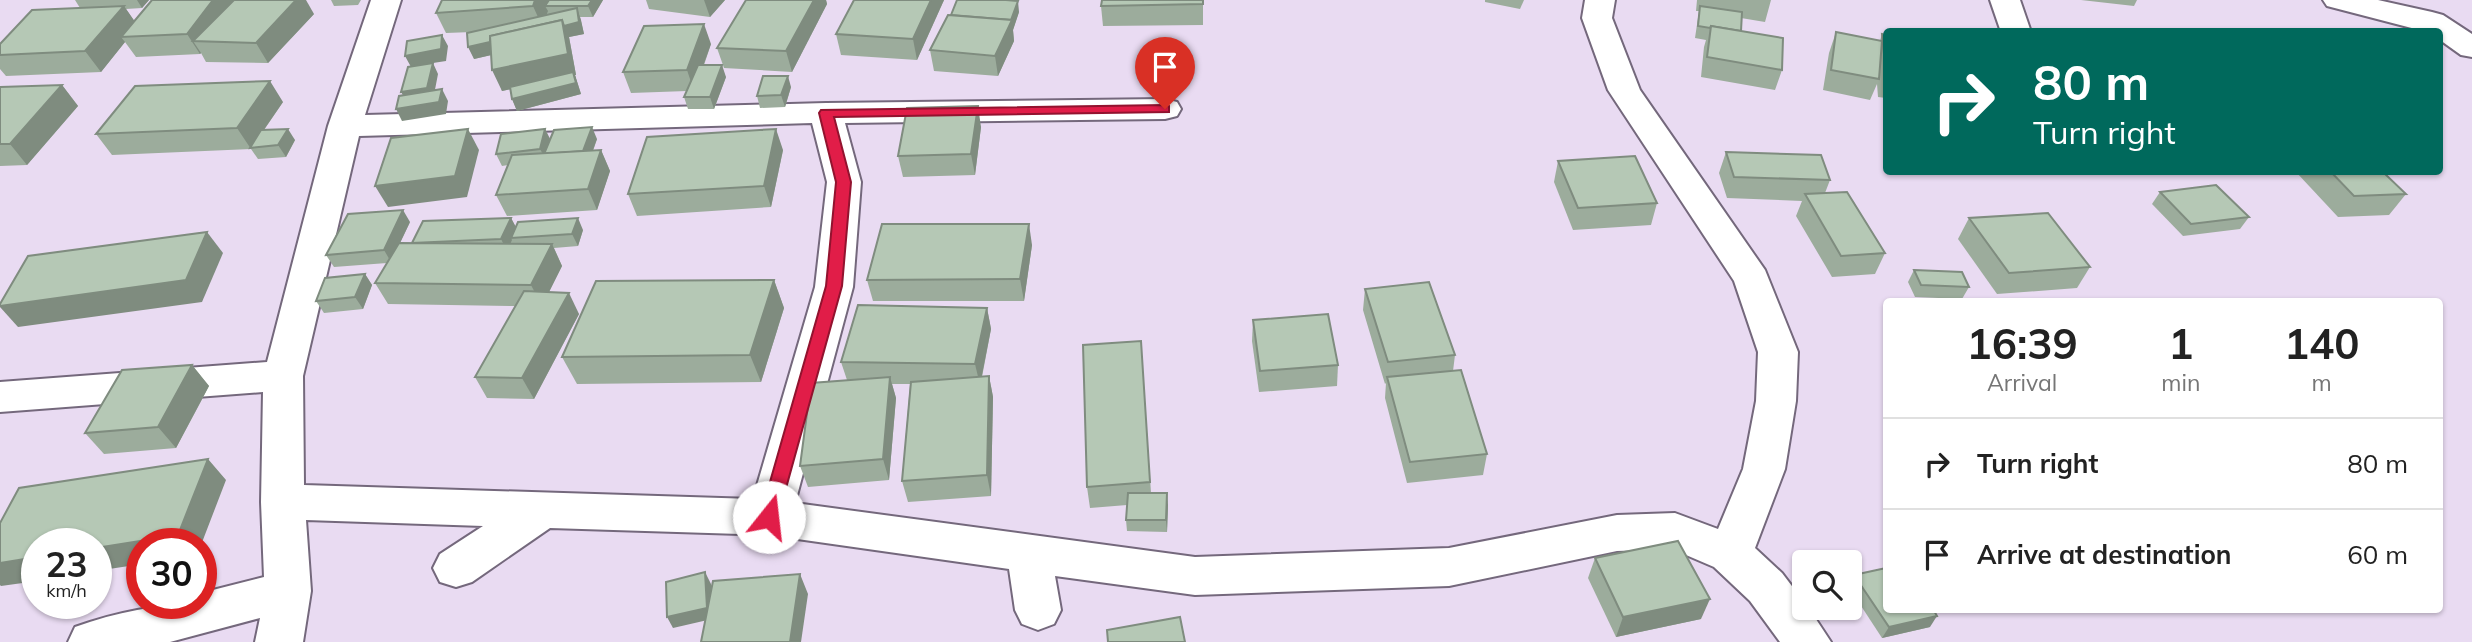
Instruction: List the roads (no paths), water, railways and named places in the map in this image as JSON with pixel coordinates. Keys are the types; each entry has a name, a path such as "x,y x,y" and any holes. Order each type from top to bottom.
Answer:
{"street":[{"path":"279,642 288,591 283,502 283,376 345,126 386,0"},
{"path":"1600,0 1597,18 1624,90 1752,279 1778,352 1776,401 1764,469 1730,554"},
{"path":"2005,0 2015,28"},
{"path":"2338,0 2428,11 2472,48"},
{"path":"345,126 826,113 1165,109"},
{"path":"769,517 834,286 844,182 826,113"},
{"path":"0,397 283,376"},
{"path":"283,502 769,517 1208,576 1448,567 1617,533 1675,531 1730,554 1766,587 1807,642"},
{"path":"456,568 542,510"},
{"path":"1029,553 1038,610"},
{"path":"92,642 288,591"}]}
